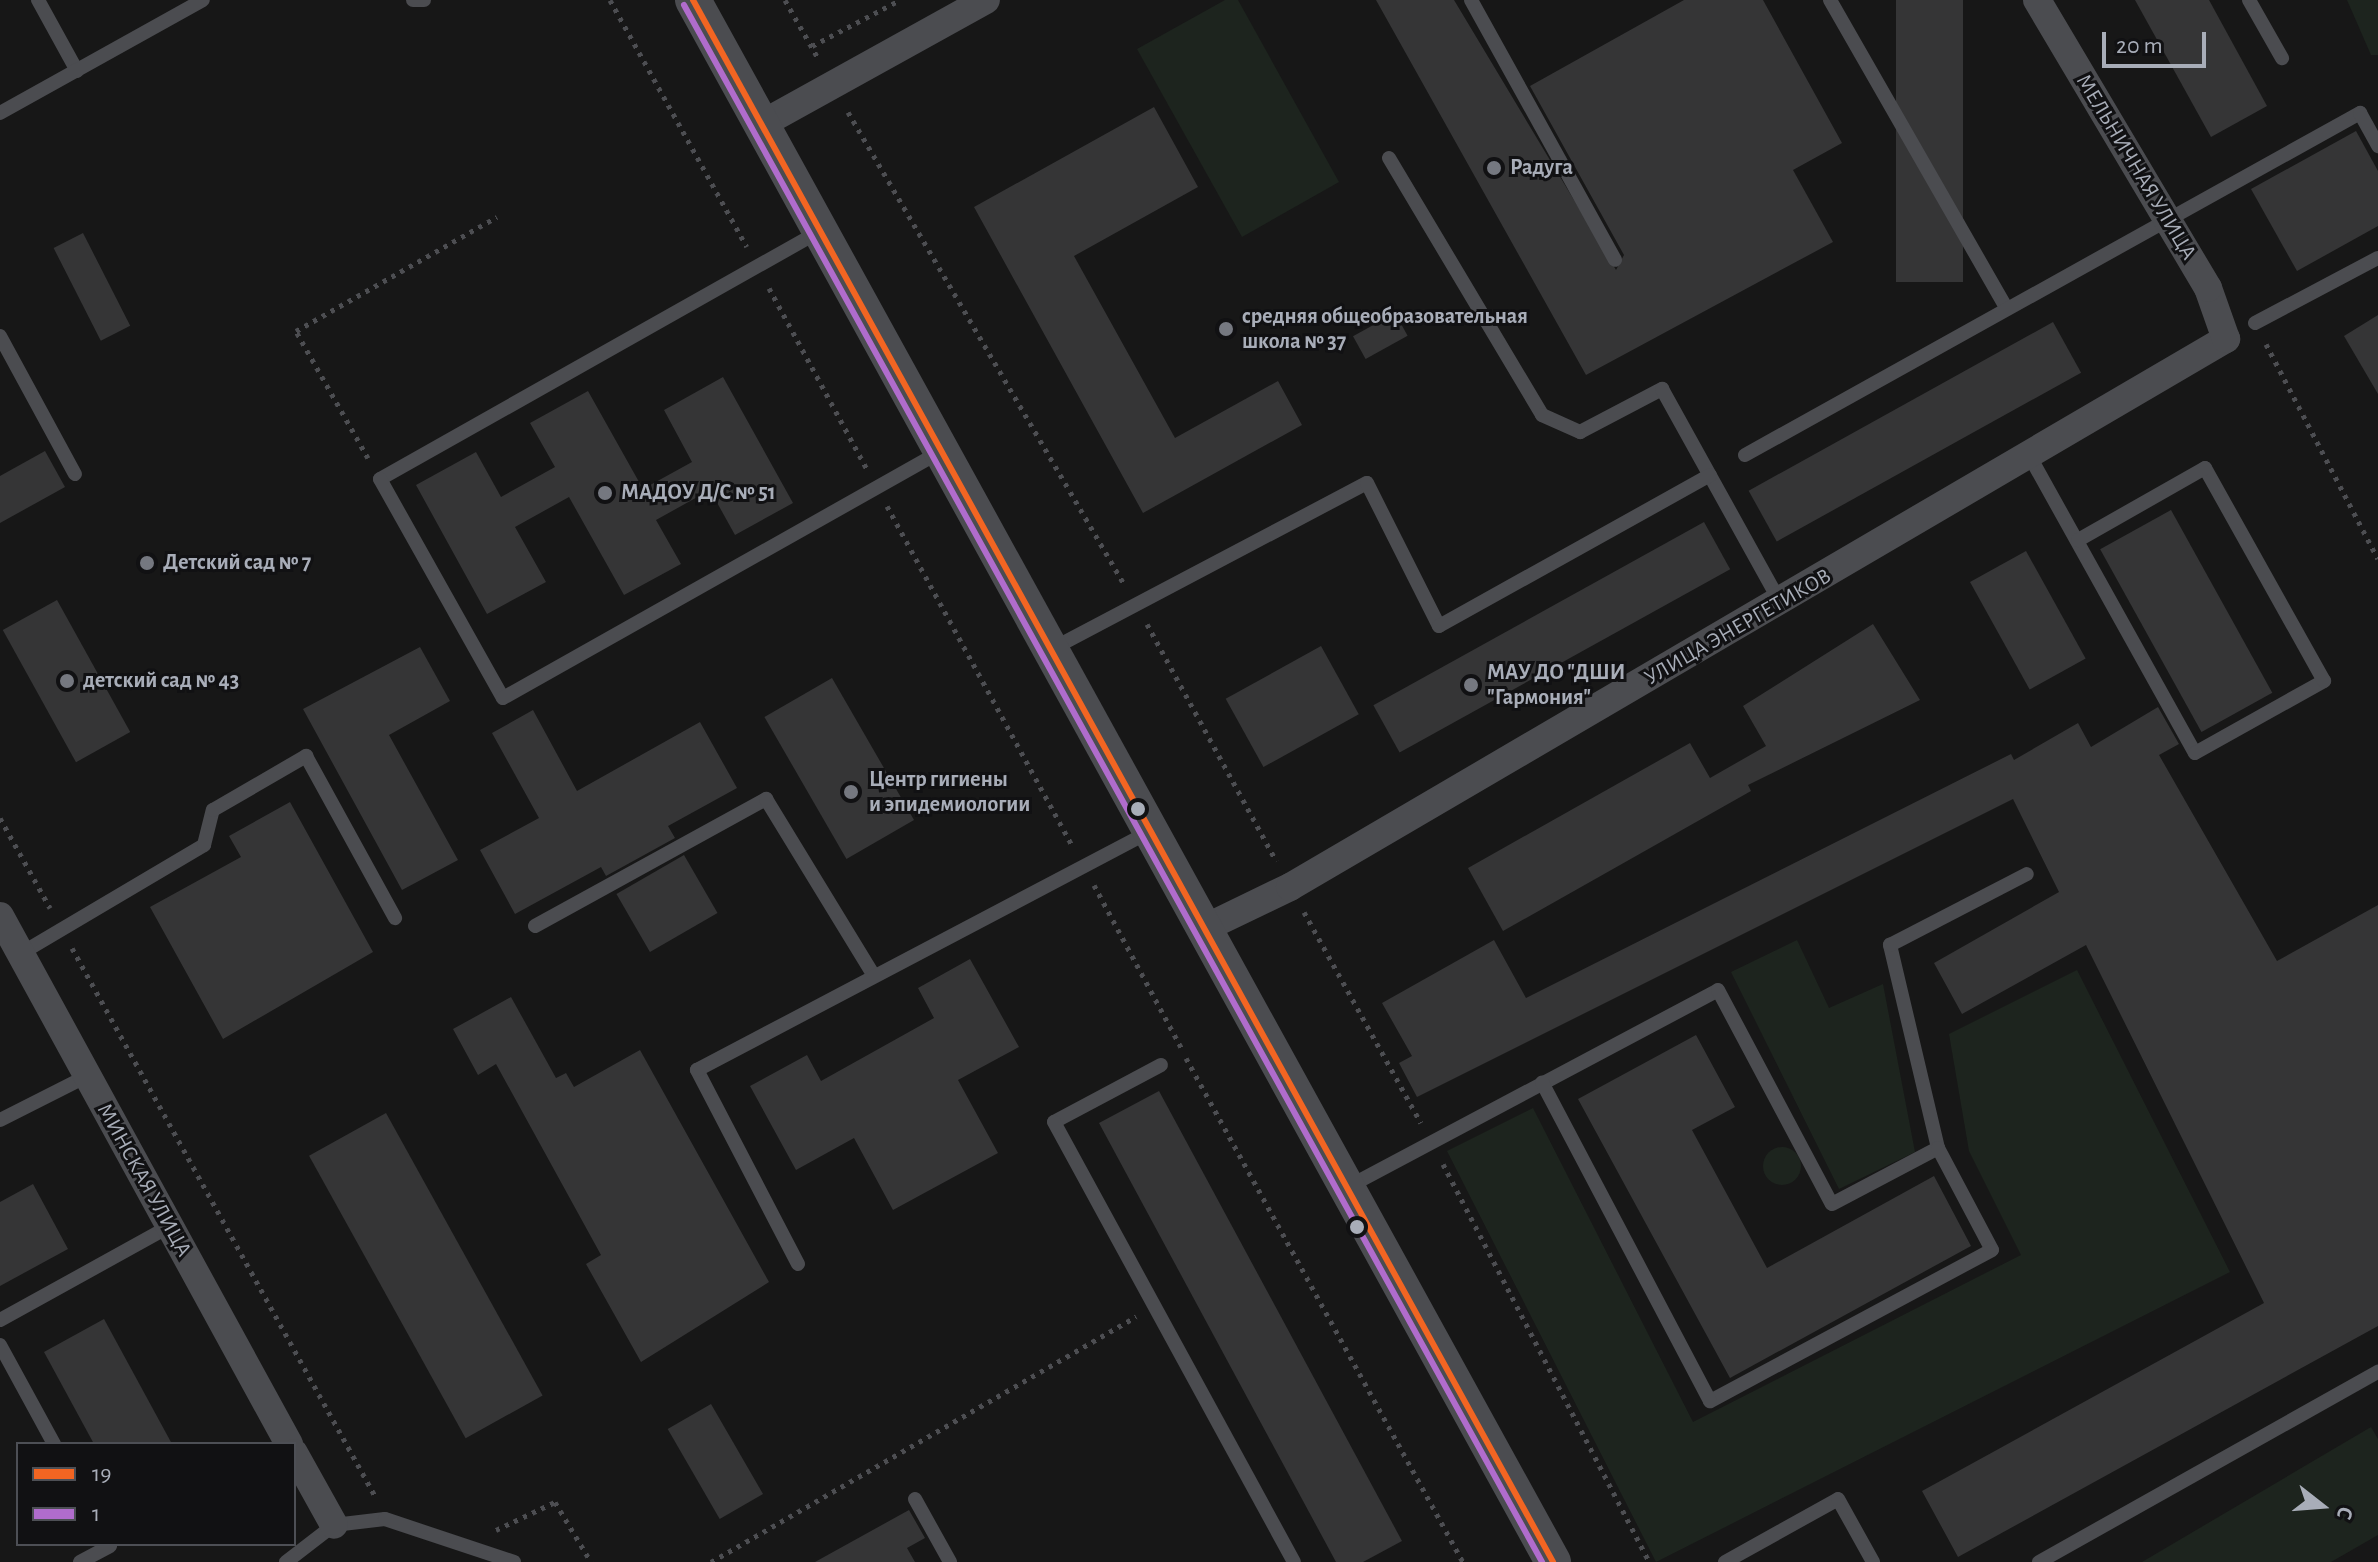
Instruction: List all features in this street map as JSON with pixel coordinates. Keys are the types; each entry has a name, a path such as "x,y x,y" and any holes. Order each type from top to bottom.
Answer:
{"street":[{"path":"693,0 1553,1562"},
{"name":"МЕЛЬНИЧНАЯ УЛИЦА","path":"2037,0 2208,288 2226,339"},
{"path":"762,124 834,87 977,2"},
{"name":"УЛИЦА ЭНЕРГЕТИКОВ","path":"1203,929 1290,887 1780,603 2226,339"},
{"name":"МИНСКАЯ УЛИЦА","path":"0,916 288,1442"},
{"path":"296,1457 334,1525"}],"lane":[{"path":"38,0 77,71"},
{"path":"0,113 203,0"},
{"path":"413,0 424,0"},
{"path":"1471,0 1615,260"},
{"path":"1830,0 2005,305"},
{"path":"2249,0 2282,58"},
{"path":"1745,455 2005,305 2360,113 2378,146"},
{"path":"1389,158 1542,415 1580,432 1662,389 1780,603"},
{"path":"820,231 380,479 503,698 941,452"},
{"path":"2255,323 2378,258"},
{"path":"0,336 75,474"},
{"path":"2029,455 2195,753 2324,681 2205,468 2078,540"},
{"path":"1050,651 1367,483 1439,626 1710,475"},
{"path":"20,954 204,845 213,810 306,756 395,918"},
{"path":"535,926 766,799 874,976"},
{"path":"798,1264 697,1070 1150,832"},
{"path":"1542,1083 1710,1401 1992,1250 1938,1148 1890,945 2027,874"},
{"path":"1345,1188 1718,990 1832,1204 1938,1148"},
{"path":"1161,1065 1054,1122 1152,1307 1294,1562"},
{"path":"0,1120 87,1076"},
{"path":"0,1320 170,1226"},
{"path":"0,1345 53,1442"},
{"path":"2039,1562 2378,1372"},
{"path":"915,1499 950,1562"},
{"path":"1725,1562 1838,1499 1873,1562"},
{"path":"286,1562 334,1525 385,1519 514,1562"},
{"path":"80,1562 109,1546"}],"path":[{"path":"610,0 1463,1562"},
{"path":"785,0 1137,606 1432,1144 1649,1562"},
{"path":"812,46 900,0"},
{"path":"380,479 296,331 497,217"},
{"path":"2255,323 2378,559"},
{"path":"0,818 382,1508"},
{"path":"711,1562 1152,1307"},
{"path":"483,1526 498,1530 555,1502 591,1562"}],"shaded area":[{"path":"1225,0 1238,0 1339,182 1242,237 1137,49"},
{"path":"2347,0 2378,0 2378,55 2371,55"},
{"path":"1797,940 1829,1008 1883,984 1915,1152 1839,1189 1731,972"},
{"path":"2077,970 2230,1272 1656,1562 1447,1151 1533,1108 1693,1422 2021,1255 1969,1151 1949,1034"},
{"path":"1782,1147 1796,1152 1801,1166 1796,1180 1782,1185 1768,1180 1763,1166 1768,1152"},
{"path":"2371,1427 2378,1439 2378,1535 2331,1562 2142,1562"}],"building":[{"path":"1376,0 1454,0 1616,270 1624,255 1530,86 1684,0 1763,0 1842,143 1793,170 1833,242 1586,375"},
{"path":"1896,0 1963,0 1963,282 1896,282"},
{"path":"2135,0 2209,0 2267,106 2211,137"},
{"path":"1154,107 1198,187 1074,256 1175,438 1278,381 1302,425 1143,513 974,207"},
{"path":"2356,131 2378,171 2378,226 2297,271 2251,189"},
{"path":"83,233 130,326 101,341 54,248"},
{"path":"1395,313 1408,336 1366,359 1353,336"},
{"path":"2378,315 2378,394 2344,336"},
{"path":"2053,322 2081,373 1777,541 1749,491"},
{"name":"МАДОУ Д/С № 51","path":"723,377 793,503 735,535 710,490 656,520 681,564 624,595 569,497 515,527 546,582 487,614 416,485 476,452 501,497 555,467 530,423 588,391 643,489 692,462 664,410"},
{"path":"45,451 65,487 0,523 0,476"},
{"path":"2171,510 2272,693 2201,732 2100,549"},
{"path":"1704,522 1730,569 1400,752 1373,705"},
{"path":"2026,551 2086,659 2030,690 1970,582"},
{"name":"детский сад № 43","path":"57,600 130,732 76,762 3,630"},
{"path":"1873,624 1920,700 1748,785 1751,791 1503,931 1468,868 1690,743 1710,778 1766,746 1743,706"},
{"path":"1321,646 1359,714 1263,767 1226,699"},
{"path":"420,647 450,701 389,735 458,860 402,890 303,709"},
{"path":"832,678 914,820 846,859 764,717"},
{"path":"2158,707 2179,744 2159,755 2277,961 2378,905 2378,1326 1958,1557 1922,1491 2264,1303 2086,945 1962,1014 1934,963 2059,892 2013,799 1417,1097 1399,1063 1412,1056 1382,1003 1494,940 1526,998 2011,754 2014,760 2078,723 2091,747"},
{"path":"533,710 577,791 700,722 737,788 668,826 675,838 606,876 601,867 515,914 480,850 539,818 492,733"},
{"path":"290,802 373,952 223,1039 150,907 241,857 229,836"},
{"path":"684,855 718,913 650,952 616,894"},
{"path":"970,959 1019,1047 958,1080 998,1153 893,1210 854,1138 796,1170 750,1086 807,1055 821,1081 934,1018 918,988"},
{"path":"511,997 556,1078 566,1073 574,1087 640,1050 769,1282 641,1362 586,1264 601,1255 496,1064 478,1075 453,1029"},
{"path":"1696,1035 1735,1107 1692,1130 1767,1268 1934,1176 1971,1246 1730,1378 1578,1099"},
{"path":"1159,1091 1402,1541 1363,1562 1336,1562 1099,1123"},
{"path":"386,1113 543,1396 466,1438 309,1156"},
{"path":"33,1184 68,1249 0,1286 0,1202"},
{"path":"104,1319 171,1442 93,1442 44,1352"},
{"path":"711,1404 763,1494 720,1519 668,1429"},
{"path":"909,1510 925,1538 907,1548 915,1562 815,1562"}],"transit line":[{"name":"19","path":"693,0 1553,1562"},
{"name":"1","path":"684,5 1542,1562"}],"place":[{"name":"Радуга","path":"1494,168"},
{"name":"средняя общеобразовательная школа № 37","path":"1226,329"},
{"name":"МАДОУ Д/С № 51","path":"605,493"},
{"name":"Детский сад № 7","path":"147,563"},
{"name":"детский сад № 43","path":"67,681"},
{"name":"МАУ ДО \"ДШИ \"Гармония\"","path":"1471,685"},
{"name":"Центр гигиены и эпидемиологии","path":"851,792"}]}
